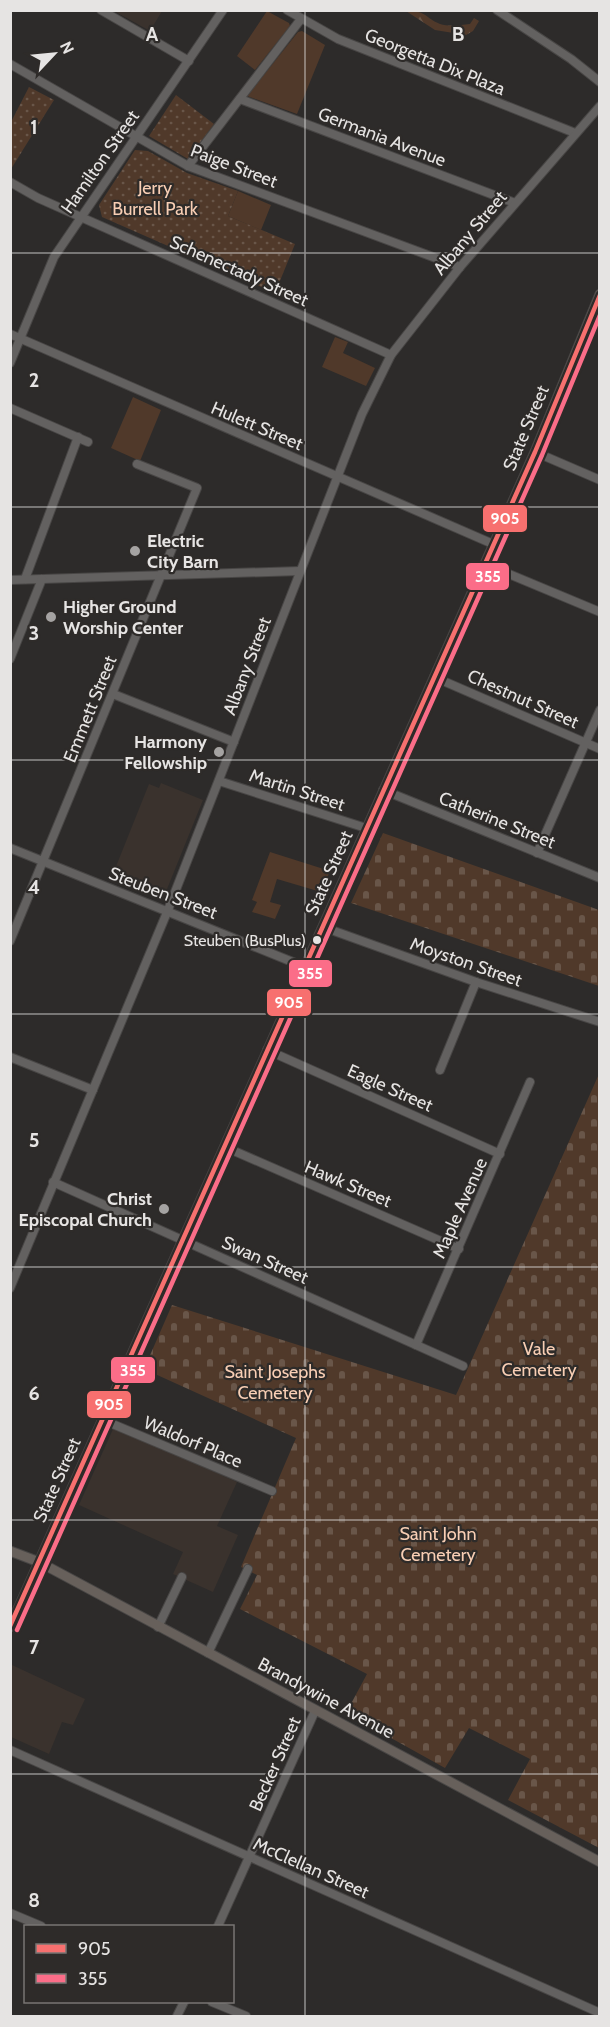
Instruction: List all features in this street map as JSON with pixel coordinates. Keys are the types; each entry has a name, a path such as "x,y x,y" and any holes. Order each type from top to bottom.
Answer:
{"main road":[{"name":"State Street","path":"10,1627 535,452 600,294"},
{"name":"Brandywine Avenue","path":"10,1551 39,1562 600,1862"}],"street":[{"path":"100,10 189,61"},
{"name":"Hamilton Street","path":"10,363 54,257 224,10"},
{"name":"Georgetta Dix Plaza","path":"287,10 338,39 575,133"},
{"path":"497,10 571,59 600,82"},
{"path":"188,166 301,19"},
{"name":"Paige Street","path":"10,64 188,166 460,267"},
{"name":"Germania Avenue","path":"240,99 515,202"},
{"name":"Albany Street","path":"10,1288 168,910 362,414 391,355 460,267 600,106"},
{"name":"Schenectady Street","path":"10,182 80,217 391,355"},
{"name":"Hulett Street","path":"10,334 19,340 493,544"},
{"path":"10,408 88,442"},
{"path":"25,579 78,437"},
{"path":"535,452 600,480"},
{"name":"Emmett Street","path":"10,941 197,488 137,464"},
{"path":"485,564 600,612"},
{"path":"10,580 300,571"},
{"path":"10,659 42,579"},
{"name":"Chestnut Street","path":"434,677 600,749"},
{"path":"112,693 234,742"},
{"path":"537,853 600,711"},
{"name":"Martin Street","path":"219,781 366,828"},
{"name":"Catherine Street","path":"383,790 600,878"},
{"name":"Steuben Street","path":"10,848 305,967"},
{"name":"Moyston Street","path":"323,927 476,982 600,1022"},
{"path":"440,1070 476,982"},
{"name":"Eagle Street","path":"267,1050 500,1154"},
{"path":"10,1057 93,1090"},
{"name":"Maple Avenue","path":"416,1345 530,1082"},
{"name":"Hawk Street","path":"225,1147 459,1249"},
{"name":"Swan Street","path":"53,1182 463,1366"},
{"name":"Waldorf Place","path":"103,1420 272,1491"},
{"path":"208,1653 248,1569"},
{"path":"158,1627 182,1577"},
{"name":"Becker Street","path":"218,1925 315,1711"},
{"name":"McClellan Street","path":"10,1750 600,2013"},
{"path":"10,1913 39,1925"},
{"path":"217,2003 246,2016"}],"shaded area":[{"path":"114,11 162,11 150,31"},
{"path":"161,783 203,800 163,899 111,879 149,784 159,788"},
{"path":"114,1427 237,1482 217,1526 238,1535 213,1592 173,1574 183,1552 79,1505"},
{"path":"12,1665 85,1699 73,1725 62,1722 49,1754 11,1737"}],"green space":[{"path":"267,11 289,23 290,26 255,70 237,56"},
{"path":"406,11 421,13 444,25 470,24 474,18 479,21 473,31 466,35 435,30"},
{"path":"302,31 325,45 297,114 247,96 298,32"},
{"path":"29,87 54,100 11,169 11,122"},
{"name":"Jerry Burrell Park","path":"176,95 214,124 188,159 149,136"},
{"name":"Jerry Burrell Park","path":"135,150 148,151 187,173 238,191 228,216 295,244 275,293 102,217 99,205"},
{"path":"238,191 271,205 261,230 228,216"},
{"path":"335,337 348,342 343,353 375,368 366,386 322,367"},
{"path":"133,397 161,410 140,461 111,448"},
{"path":"383,833 599,910 599,986 351,903"},
{"path":"270,852 330,871 321,892 277,879 270,902 281,905 275,919 252,912 257,902 252,900"},
{"name":"Saint John Cemetery","path":"599,1074 599,1848 508,1800 530,1759 469,1728 445,1768 346,1713 367,1674 240,1609 257,1575 241,1567 296,1438 144,1369 172,1305 456,1395"}],"transit line":[{"name":"905","path":"10,1626 535,452 600,295"},
{"name":"355","path":"17,1630 542,455 600,315"}],"place":[{"name":"Electric City Barn","path":"135,551"},
{"name":"Higher Ground Worship Center","path":"51,617"},
{"name":"Harmony Fellowship","path":"219,752"},
{"name":"Steuben (BusPlus)","path":"317,940"},
{"name":"Christ Episcopal Church","path":"164,1209"}],"park label":[{"name":"Vale Cemetery","path":"539,1359"},
{"name":"Saint Josephs Cemetery","path":"275,1382"}]}
